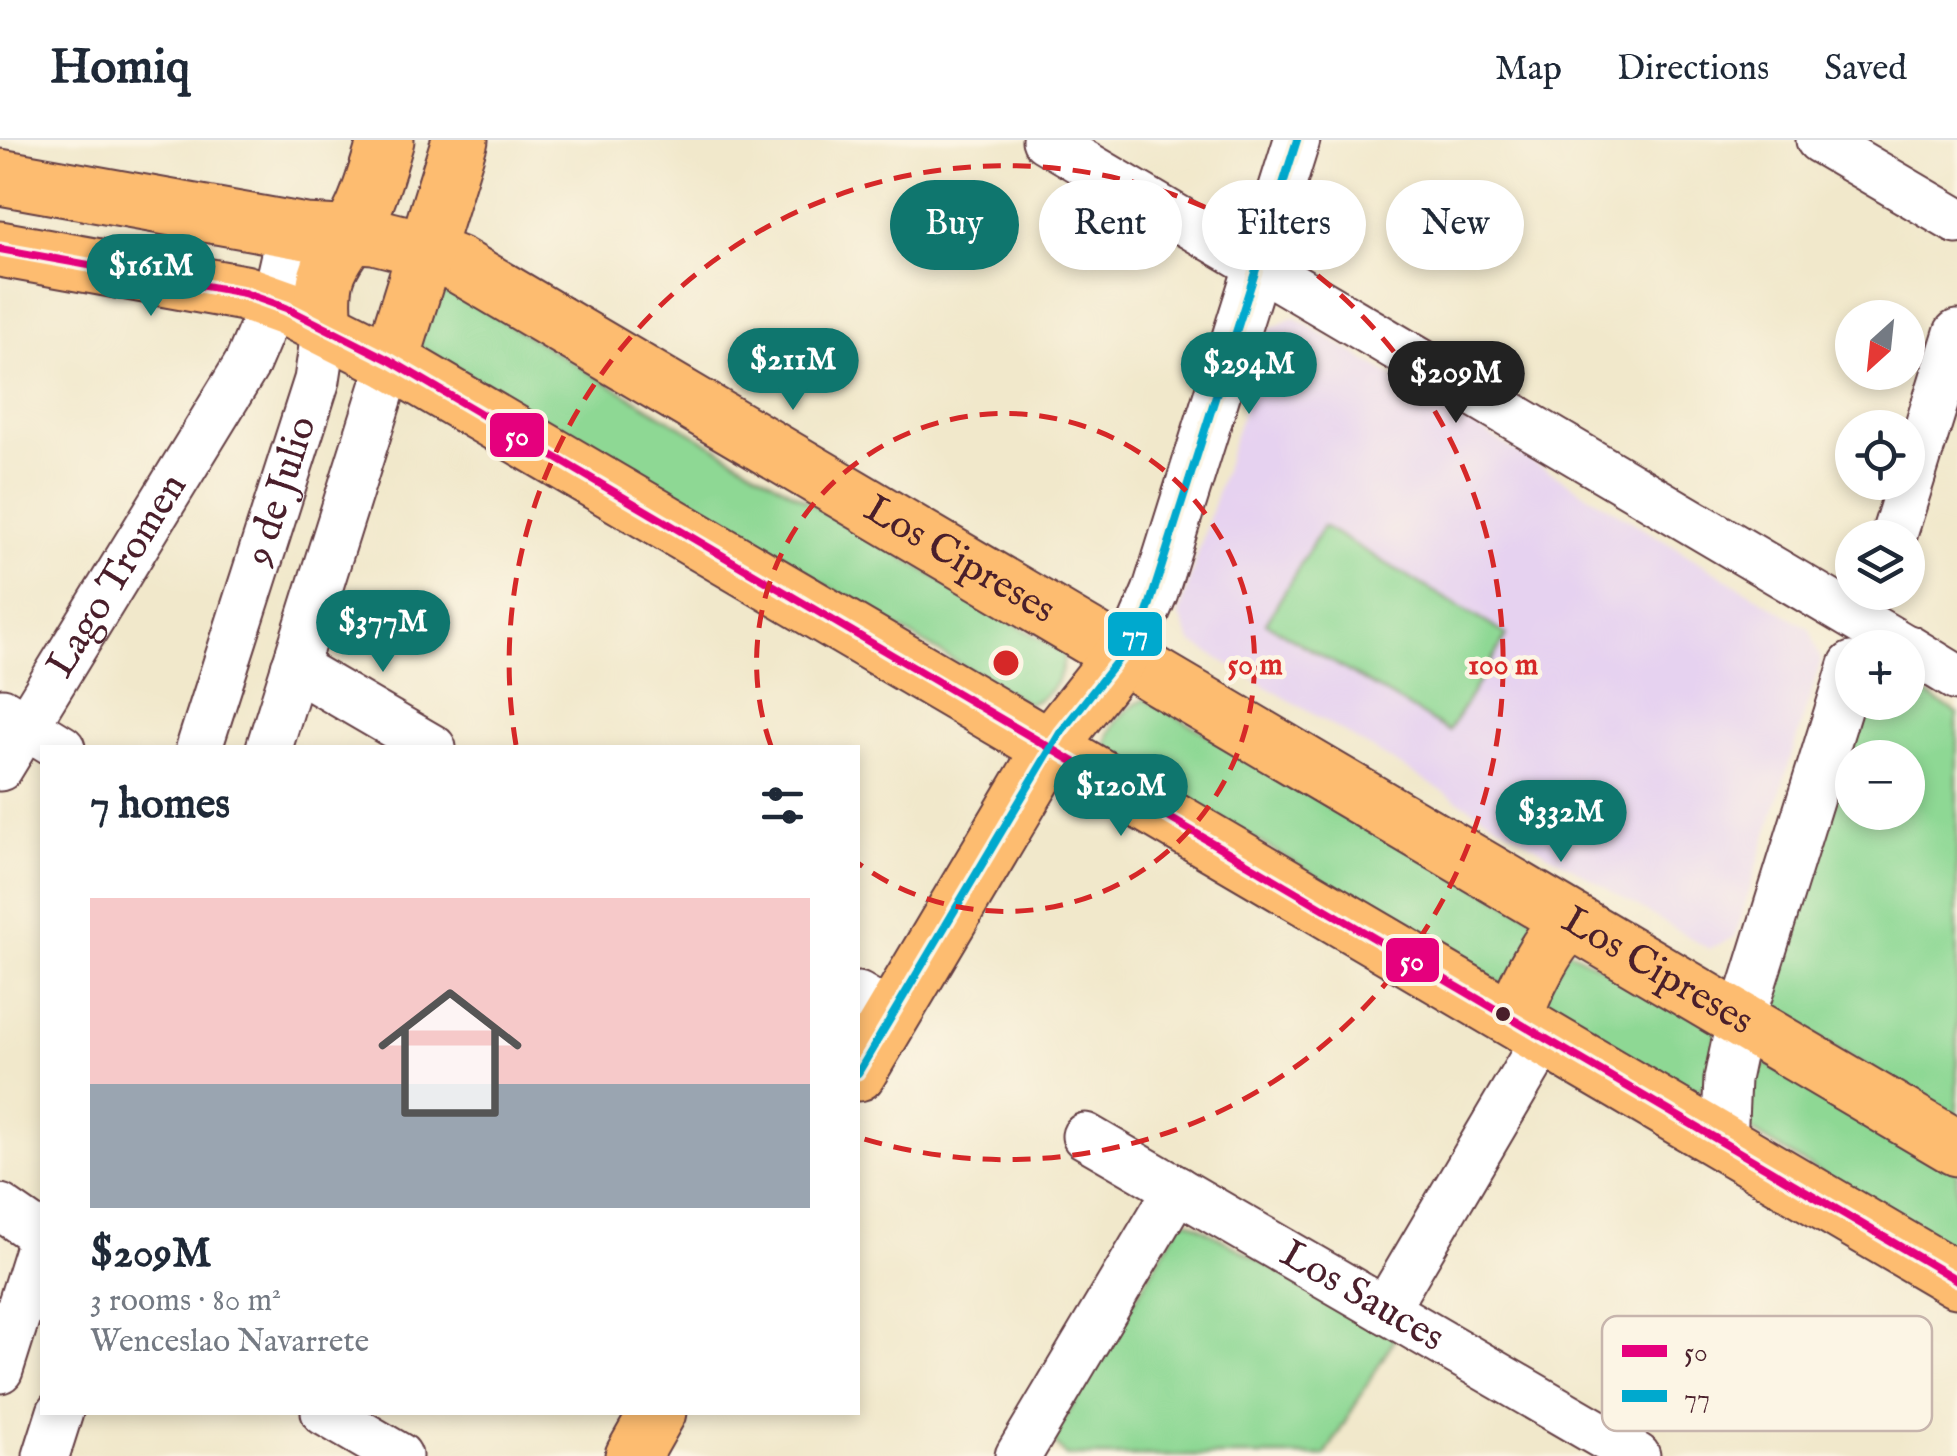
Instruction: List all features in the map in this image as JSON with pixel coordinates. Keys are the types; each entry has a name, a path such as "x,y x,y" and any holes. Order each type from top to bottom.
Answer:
{"main road":[{"name":"9 de Julio","path":"325,328 324,280 368,197 386,140"},
{"path":"391,362 460,140"},
{"name":"Los Cipreses","path":"0,178 290,229 386,238 472,273 1957,1148"},
{"path":"0,249 227,290 273,302 391,362 1957,1280"},
{"path":"860,1065 875,1005 1069,720 1121,656"},
{"path":"1536,1033 1520,1018 1518,1006 1557,936 1568,928 1583,928"},
{"path":"633,1456 656,1415"}],"street":[{"path":"1045,140 1202,233"},
{"path":"1285,180 1297,140"},
{"path":"1819,140 1957,221"},
{"name":"Lago Tromen","path":"0,768 29,728 257,344 273,302 290,229"},
{"path":"1121,656 1140,627 1155,592 1257,270"},
{"path":"1265,270 1860,630"},
{"name":"9 de Julio","path":"200,745 304,422 322,361 325,328"},
{"path":"1899,520 1957,334"},
{"path":"270,745 391,362"},
{"path":"235,384 246,375 258,374 287,387 301,402 304,422"},
{"path":"1925,659 1957,678"},
{"path":"294,666 428,745"},
{"path":"1724,1143 1728,1079 1740,1020 1835,720"},
{"path":"1385,1310 1536,1033"},
{"name":"Los Sauces","path":"1085,1136 1637,1456"},
{"path":"1026,1453 1177,1190"},
{"path":"0,1207 40,1235"},
{"path":"0,1370 40,1242"},
{"path":"46,1456 59,1415"},
{"path":"329,1415 399,1456"}],"shaded area":[{"path":"1294,317 1810,629 1821,661 1735,937 1709,949 1191,642 1179,614 1268,330"}],"green space":[{"path":"440,284 1064,653 1055,684 1043,697 1028,704 416,345"},
{"path":"1323,526 1507,635 1449,731 1266,623"},
{"path":"1925,694 1957,713 1957,1120 1772,1011 1766,1000 1835,775 1835,830 1925,830 1925,740 1846,740 1852,720 1925,720"},
{"path":"1145,699 1551,927 1509,989 1107,752 1109,735 1117,720"},
{"path":"1567,950 1718,1026 1708,1085 1691,1093 1545,1017 1540,999"},
{"path":"1765,1063 1957,1166 1957,1258 1739,1123 1747,1078"},
{"path":"1188,1220 1395,1338 1325,1456 1066,1456 1052,1440 1181,1221"}],"transit line":[{"name":"77","path":"860,1070 1060,733 1121,656 1146,616 1297,140"},
{"name":"50","path":"0,249 244,293 286,308 391,361 1957,1280"}]}
